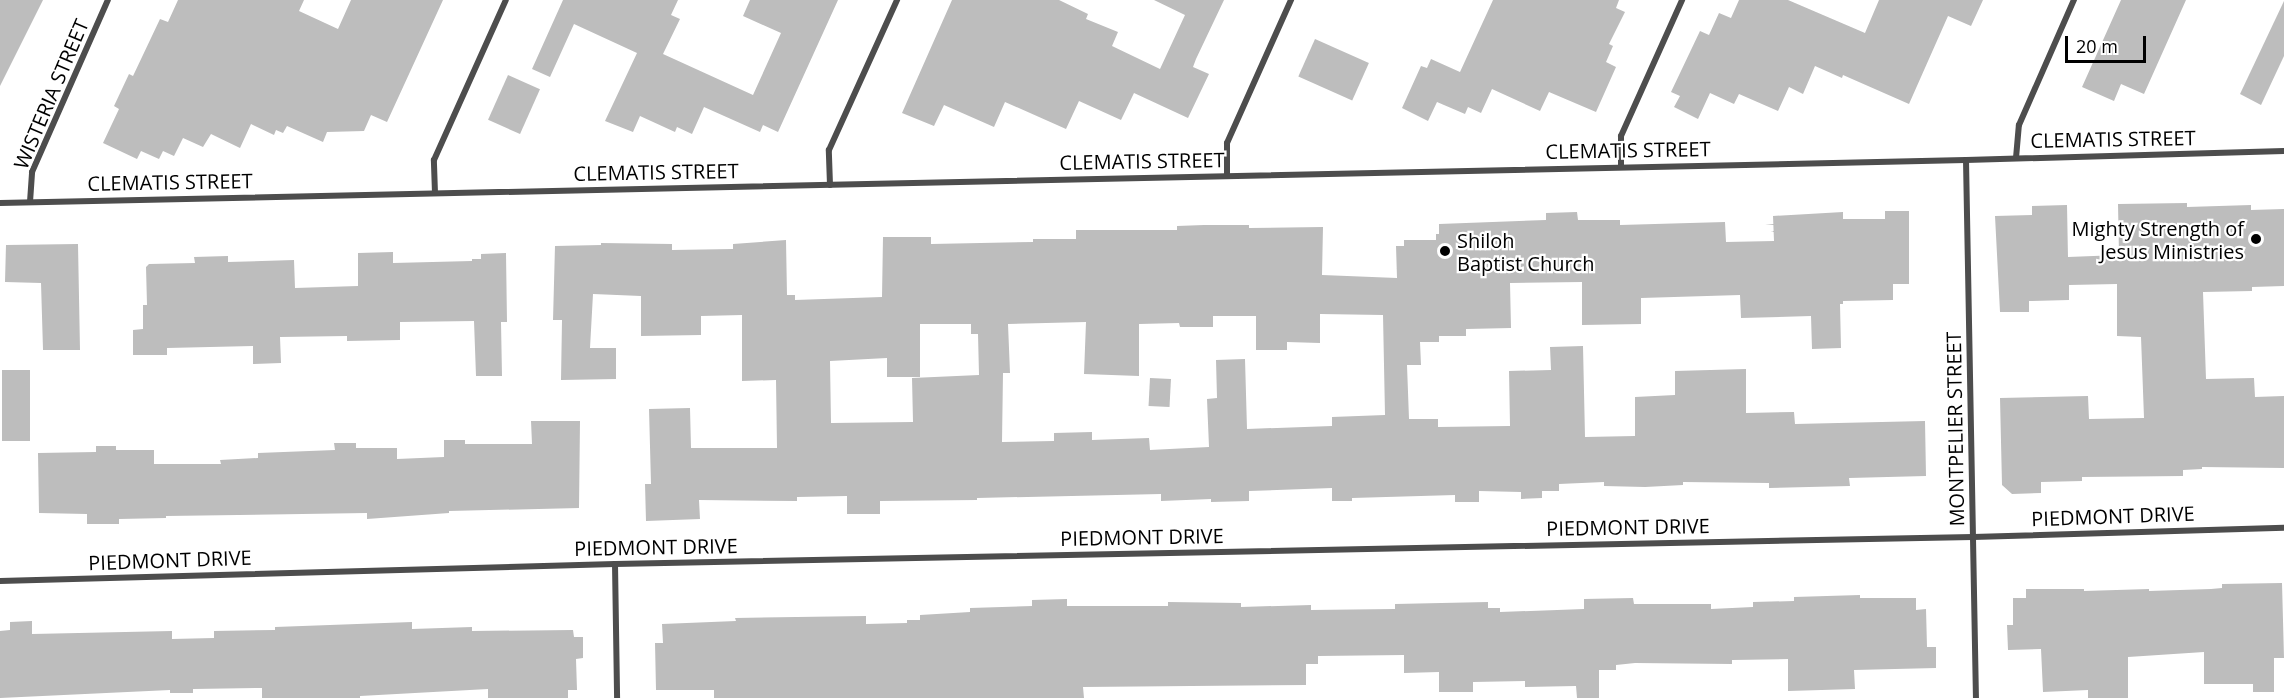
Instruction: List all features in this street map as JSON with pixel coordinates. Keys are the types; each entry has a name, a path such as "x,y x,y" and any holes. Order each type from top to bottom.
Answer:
{"street":[{"name":"WISTERIA STREET","path":"30,202 32,172 108,0"},
{"path":"435,193 434,160 506,0"},
{"path":"830,185 830,150 897,0"},
{"path":"1227,175 1227,143 1291,0"},
{"path":"1621,166 1621,136 1682,0"},
{"path":"2016,158 2019,125 2074,0"},
{"name":"CLEMATIS STREET","path":"0,203 2284,151"},
{"name":"MONTPELIER STREET","path":"1966,160 1976,698"},
{"name":"PIEDMONT DRIVE","path":"0,582 615,564 1973,537 2284,528"},
{"path":"615,564 617,698"}],"building":[{"path":"0,0 43,0 0,86"},
{"path":"178,0 304,0 299,11 338,29 351,0 443,0 387,122 371,115 364,131 327,132 323,142 287,126 283,133 276,130 274,135 251,124 240,148 211,134 203,147 183,138 174,156 163,151 159,159 141,151 137,159 103,143 119,109 114,106 129,74 133,76 160,19 168,22"},
{"path":"563,0 678,0 671,15 680,19 663,54 753,95 781,33 743,16 750,0 838,0 778,132 763,125 760,132 704,107 692,134 677,127 675,132 640,116 633,132 605,121 637,53 574,24 550,77 532,69"},
{"path":"952,0 1059,0 1088,14 1086,19 1118,32 1112,46 1160,69 1185,15 1154,0 1224,0 1193,67 1209,74 1188,118 1134,93 1121,120 1079,101 1066,129 1005,102 994,127 944,105 934,126 902,113"},
{"path":"1493,0 1619,0 1616,8 1625,12 1609,44 1613,46 1606,62 1616,67 1596,112 1549,92 1540,111 1492,89 1481,113 1468,107 1465,114 1437,102 1428,121 1402,108 1421,66 1427,68 1431,59 1460,72"},
{"path":"1739,0 1788,0 1865,33 1879,0 1983,0 1971,26 1948,16 1909,104 1843,75 1842,78 1815,66 1803,94 1789,87 1778,111 1739,94 1734,104 1710,93 1698,119 1674,107 1680,96 1671,92 1700,31 1709,35 1719,13 1731,18"},
{"path":"2121,0 2186,0 2144,94 2121,84 2114,101 2082,87"},
{"path":"2284,1 2284,56 2261,105 2240,94"},
{"path":"1315,39 1369,63 1352,100 1298,76"},
{"path":"508,75 540,89 520,134 488,120"},
{"path":"2187,203 2187,207 2251,205 2251,210 2284,209 2284,286 2252,287 2252,291 2203,292 2206,379 2254,378 2255,397 2284,396 2284,468 2202,467 2202,469 2183,470 2183,476 2082,477 2082,481 2041,482 2041,493 2012,494 2002,485 2000,398 2088,396 2089,419 2144,418 2141,337 2117,336 2117,284 2069,285 2069,300 2029,301 2029,312 2000,312 1995,216 2032,215 2032,206 2067,205 2068,257 2119,255 2118,204"},
{"path":"1885,211 1909,211 1909,284 1893,284 1893,300 1843,301 1843,304 1840,304 1841,348 1812,349 1811,316 1741,318 1740,295 1641,298 1641,324 1582,325 1582,282 1510,283 1511,328 1466,329 1466,336 1439,336 1439,342 1420,342 1421,365 1407,365 1409,419 1438,419 1438,427 1510,426 1509,371 1551,370 1550,347 1583,346 1585,437 1635,436 1635,397 1675,395 1675,371 1746,369 1746,413 1794,412 1795,424 1925,421 1926,476 1849,478 1850,486 1769,488 1769,483 1683,482 1683,485 1645,487 1604,486 1604,482 1559,484 1559,491 1542,491 1542,498 1521,499 1521,492 1479,491 1479,502 1455,502 1455,495 1352,498 1352,501 1332,501 1332,488 1249,491 1249,501 1211,502 1211,499 1161,501 1161,494 977,498 977,500 880,501 880,514 847,514 847,496 797,497 797,501 699,500 700,519 646,521 645,484 651,484 649,409 690,408 691,448 777,448 776,380 742,381 742,315 701,316 701,335 641,336 641,296 593,294 590,348 616,348 616,379 561,380 562,320 553,320 555,246 601,245 601,243 672,244 672,250 733,249 733,244 786,240 787,295 795,295 795,300 882,297 883,237 931,237 931,244 1033,242 1033,239 1076,239 1076,230 1177,230 1177,226 1204,225 1249,225 1249,228 1323,227 1322,275 1397,278 1396,246 1404,246 1404,240 1436,240 1436,234 1439,234 1439,224 1546,220 1546,213 1577,212 1578,220 1620,220 1620,225 1725,222 1726,242 1774,241 1773,216 1843,212 1843,219 1885,219","holes":["1320,314 1383,315 1385,415 1332,417 1332,426 1247,429 1245,359 1216,360 1217,398 1207,399 1209,447 1150,450 1149,438 1092,440 1092,432 1054,433 1054,441 1002,442 1003,373 1010,373 1008,324 1086,322 1084,374 1139,376 1139,324 1179,323 1180,327 1213,327 1213,316 1256,316 1256,350 1287,350 1287,342 1320,343","920,324 971,324 971,334 978,334 979,375 912,378 913,422 831,423 830,361 887,358 887,377 920,377"]},
{"path":"78,244 80,350 43,350 41,283 5,282 6,245"},
{"path":"393,252 393,263 472,261 472,259 481,259 481,254 506,253 507,322 501,322 502,376 476,376 474,321 400,322 400,340 347,341 347,336 280,337 281,363 253,364 253,346 167,348 167,355 133,355 133,330 143,329 143,305 147,305 146,267 149,264 195,263 194,257 228,256 228,262 294,260 295,288 358,286 358,253"},
{"path":"2,370 30,370 30,441 2,441"},
{"path":"1150,378 1171,379 1170,407 1149,406"},
{"path":"531,421 580,421 579,508 449,511 449,513 367,519 367,513 166,516 166,518 119,519 119,524 87,524 87,514 39,513 38,453 96,452 96,446 116,446 116,450 154,450 154,464 221,464 220,460 258,458 258,453 335,450 334,443 356,443 356,448 397,448 397,459 444,457 444,440 465,440 465,444 532,444"},
{"path":"2282,583 2284,658 2274,658 2274,692 2253,692 2253,684 2204,684 2204,652 2128,657 2128,698 2088,698 2088,690 2043,692 2041,649 2008,650 2007,625 2013,625 2013,598 2026,598 2026,589 2084,589 2084,591 2149,589 2149,591 2222,588 2222,584"},
{"path":"1860,595 1860,598 1916,598 1916,610 1926,609 1927,647 1936,647 1936,668 1854,670 1855,689 1788,691 1788,659 1732,660 1732,664 1635,663 1616,665 1616,670 1599,670 1599,698 1577,698 1576,686 1525,687 1525,681 1473,682 1473,692 1439,692 1439,672 1404,673 1404,655 1318,656 1318,664 1306,664 1306,685 1083,687 1084,698 714,698 714,690 656,690 655,643 663,643 662,624 736,621 735,618 866,616 866,624 907,623 907,620 920,620 920,615 970,612 970,608 1032,606 1032,600 1067,599 1067,606 1168,606 1168,602 1241,603 1241,607 1311,605 1311,610 1395,609 1395,604 1488,602 1488,608 1500,608 1500,612 1584,609 1584,599 1633,598 1634,604 1711,604 1711,609 1753,607 1753,602 1794,601 1794,597"},
{"path":"32,621 32,634 172,631 172,639 214,638 214,631 412,622 412,629 472,627 472,631 573,630 574,637 583,637 583,658 576,659 577,690 568,690 568,698 488,698 488,689 360,696 360,698 262,698 262,688 193,689 193,693 170,693 170,690 0,698 0,631 10,630 10,622"}],"place":[{"name":"Mighty Strength of Jesus Ministries","path":"2256,239"},
{"name":"Shiloh Baptist Church","path":"1445,251"}]}
